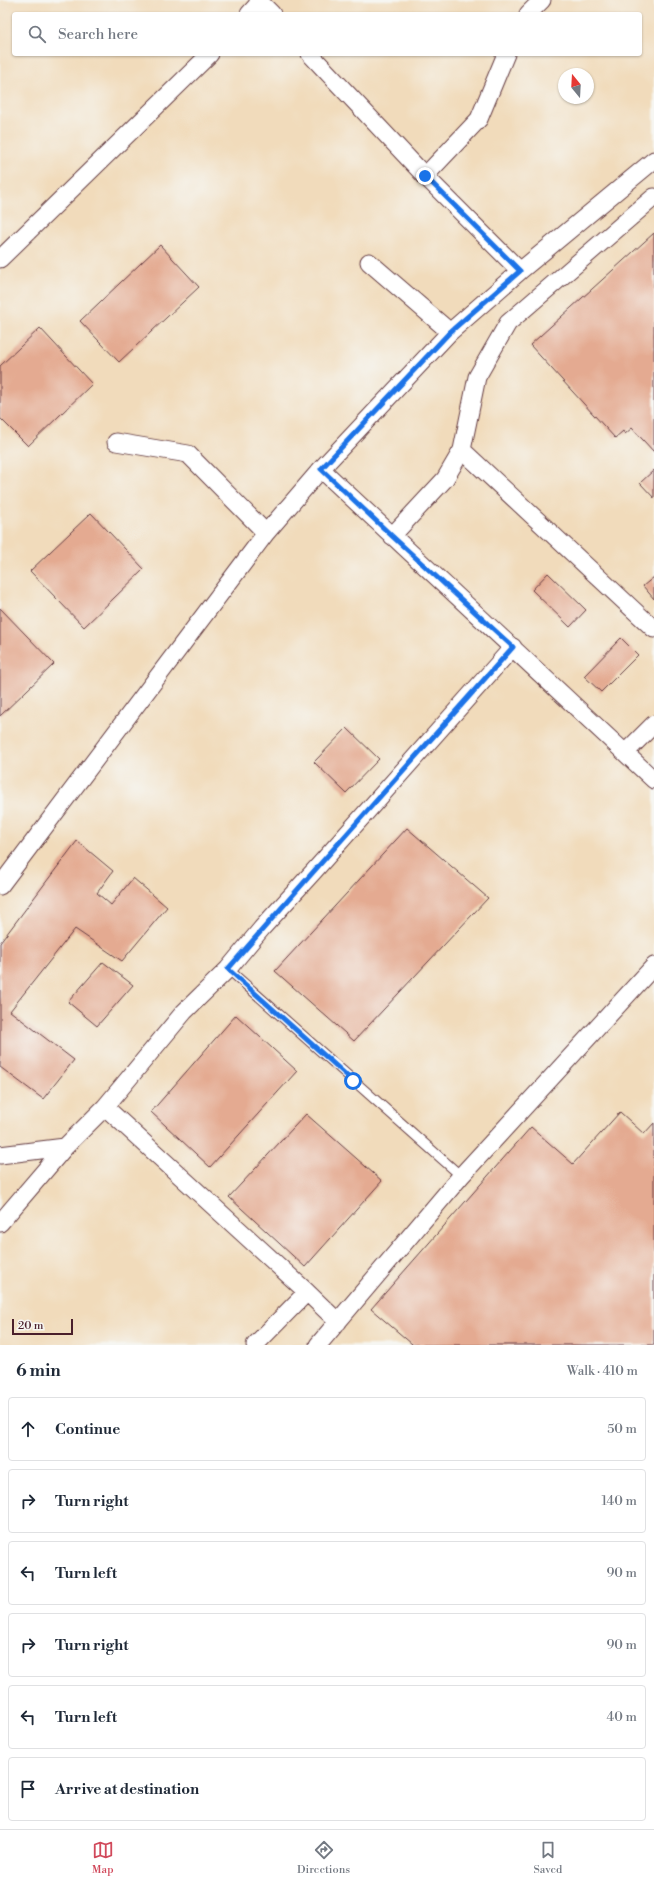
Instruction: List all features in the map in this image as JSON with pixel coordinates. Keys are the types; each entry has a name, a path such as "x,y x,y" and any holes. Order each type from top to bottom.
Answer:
{"street":[{"path":"530,12 542,0"},
{"path":"0,259 208,56"},
{"path":"312,56 425,176 520,271"},
{"path":"425,176 479,119 505,56"},
{"path":"0,886 266,533 321,469 450,332 520,271 654,160"},
{"path":"392,536 445,479 462,450 477,377 508,323 654,197"},
{"path":"369,262 450,332"},
{"path":"116,442 188,454 266,533"},
{"path":"462,450 654,629"},
{"path":"321,469 654,780"},
{"path":"0,1223 65,1147 105,1107 184,1012 228,969 262,928 513,647"},
{"path":"625,753 654,724"},
{"path":"318,1345 461,1176 654,966"},
{"path":"105,1107 338,1322"},
{"path":"0,1155 65,1147"},
{"path":"255,1345 307,1292"}],"lane":[{"path":"228,969 461,1176"}],"building":[{"path":"654,233 654,452 632,428 625,434 623,431 615,438 530,345"},
{"path":"160,245 199,287 119,362 80,321"},
{"path":"40,328 92,384 28,446 0,418 0,366"},
{"path":"654,470 654,498 640,483"},
{"path":"91,513 144,569 84,627 30,571"},
{"path":"548,573 586,610 570,627 532,590"},
{"path":"654,577 654,599 643,586"},
{"path":"0,608 54,664 0,716"},
{"path":"621,638 638,655 601,692 584,676"},
{"path":"347,728 379,759 346,793 314,762"},
{"path":"407,828 488,898 354,1041 275,971"},
{"path":"77,841 113,871 97,893 111,905 133,878 167,907 122,961 75,929 10,1011 74,1060 43,1099 0,1067 0,943"},
{"path":"103,962 133,985 97,1026 68,1002"},
{"path":"236,1015 297,1071 210,1167 151,1112"},
{"path":"620,1112 644,1134 654,1123 654,1345 411,1345 412,1344 371,1309 531,1127 573,1164"},
{"path":"306,1114 382,1181 305,1267 229,1197"}],"route":[{"path":"353,1081 228,969 262,928 513,647 321,469 450,332 520,271 425,176"}]}
